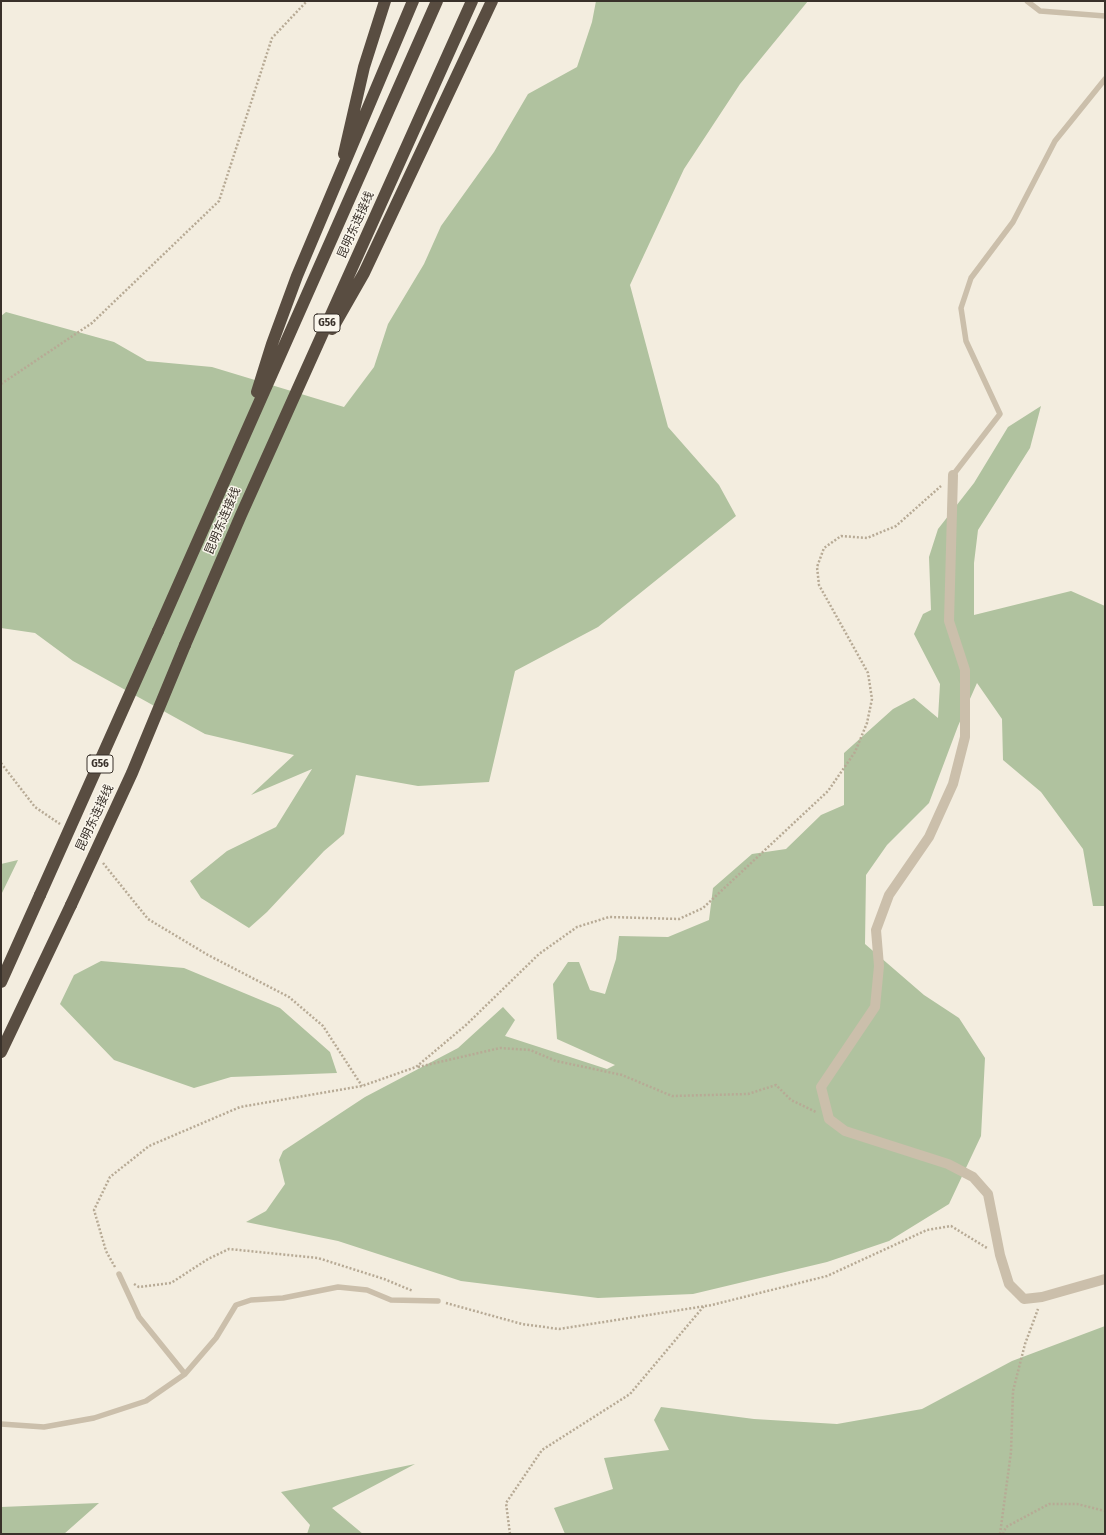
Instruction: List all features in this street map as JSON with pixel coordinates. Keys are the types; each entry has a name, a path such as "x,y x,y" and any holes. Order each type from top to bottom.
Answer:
{"highway":[{"path":"331,199 340,170 364,67 385,1"},
{"path":"212,510 242,436 284,309 413,1"},
{"name":"昆明东连接线","path":"1,982 437,1"},
{"name":"昆明东连接线","path":"1,1052 132,773 185,645 285,416 472,1"},
{"path":"285,416 320,348 364,273 492,1"}],"street":[{"path":"954,475 949,621 964,670 965,738 953,784 930,837 889,895 876,930 879,966 875,1007 821,1087 829,1119 845,1131 948,1164 973,1177 988,1194 1000,1255 1009,1284 1024,1299 1042,1297 1105,1279"}],"lane":[{"path":"1026,1 1040,11 1105,16"},
{"path":"954,475 1000,414 966,341 961,308 971,278 1013,222 1055,141 1105,79"},
{"path":"119,1274 139,1317 185,1374"},
{"path":"1,1424 44,1427 94,1418 146,1401 185,1374 216,1338 236,1305 251,1300 283,1298 338,1288 367,1290 391,1300 438,1301"}],"path":[{"path":"1,384 92,323 219,201 272,38 307,1"},
{"path":"416,1067 466,1025 539,954 577,927 609,917 679,918 704,908 828,791 855,752 867,723 872,699 868,673 819,585 817,567 824,548 841,536 867,538 896,526 954,475"},
{"path":"1,762 35,807 67,828"},
{"path":"73,832 86,841 90,847"},
{"path":"100,859 148,919 208,955 289,997 323,1026 362,1086"},
{"path":"418,1293 384,1279 318,1258 229,1249 208,1259 171,1283 139,1287 119,1274 106,1251 94,1210 110,1177 149,1146 240,1107 362,1086 416,1067 500,1048 530,1050 556,1061 622,1075 672,1096 748,1094 776,1085 791,1100 829,1119"},
{"path":"438,1301 522,1324 560,1329 704,1306 827,1276 927,1230 943,1227 950,1226 1000,1255"},
{"path":"1002,1534 1011,1452 1013,1391 1025,1344 1042,1297"},
{"path":"510,1534 506,1503 542,1450 630,1394 704,1306"},
{"path":"1002,1534 1006,1527 1049,1504 1077,1504 1105,1511"}],"green space":[{"path":"596,1 808,1 740,84 684,169 630,285 668,427 719,485 736,516 598,627 515,671 489,782 418,786 356,775 344,834 324,851 267,912 249,928 201,898 190,881 227,851 276,827 312,769 251,795 294,755 205,734 73,661 35,633 1,628 1,316 6,312 114,342 147,361 212,367 344,407 374,367 388,324 424,264 441,226 494,152 528,94 577,67 592,22"},
{"path":"1041,406 1030,448 978,530 974,563 974,615 1071,591 1105,606 1105,906 1093,906 1083,849 1041,792 1003,760 1002,719 977,683 958,726 929,803 887,845 866,875 865,944 924,995 959,1018 985,1058 981,1136 949,1204 889,1241 827,1262 693,1294 598,1298 461,1281 338,1241 246,1222 266,1211 285,1184 279,1160 283,1151 365,1097 458,1048 503,1007 515,1020 505,1036 607,1069 615,1065 557,1039 553,984 568,962 579,962 590,990 605,994 616,959 619,936 668,937 709,920 713,888 752,854 786,849 821,815 844,805 844,753 893,709 914,698 938,718 940,684 914,634 923,614 931,610 929,557 938,529 974,483 1008,427"},
{"path":"18,860 1,895 1,864"},
{"path":"101,961 184,968 280,1008 330,1052 337,1073 231,1077 194,1088 114,1060 60,1004 74,975"},
{"path":"1105,1326 1105,1534 565,1534 554,1508 613,1489 604,1458 669,1450 654,1420 661,1407 754,1419 837,1424 922,1409 1012,1361"},
{"path":"415,1464 332,1508 363,1534 307,1534 310,1525 281,1492"},
{"path":"99,1503 64,1534 1,1534 1,1507"}]}
